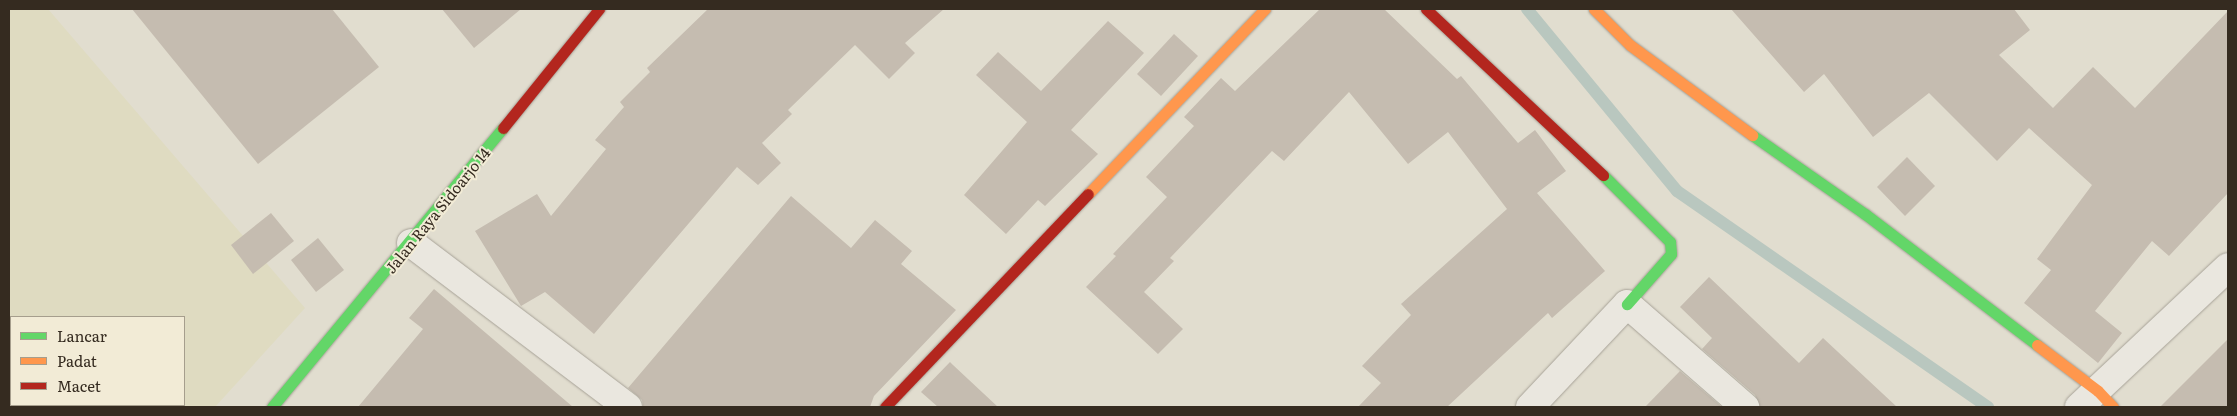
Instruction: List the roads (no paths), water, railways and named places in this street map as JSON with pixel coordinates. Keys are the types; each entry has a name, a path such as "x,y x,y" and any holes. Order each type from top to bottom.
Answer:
{"street":[{"name":"Jalan Raya Sidoarjo 14","path":"272,407 411,243 599,9"},
{"path":"885,407 1265,9"},
{"path":"1426,9 1516,89 1670,242 1671,254 1627,304 1530,407"},
{"path":"1594,9 1630,45 1690,92 1865,214 2097,402 2228,267"},
{"path":"411,243 628,407"},
{"path":"1627,304 1745,407"}],"waterway":[{"path":"1527,9 1677,191 1988,407"}]}
